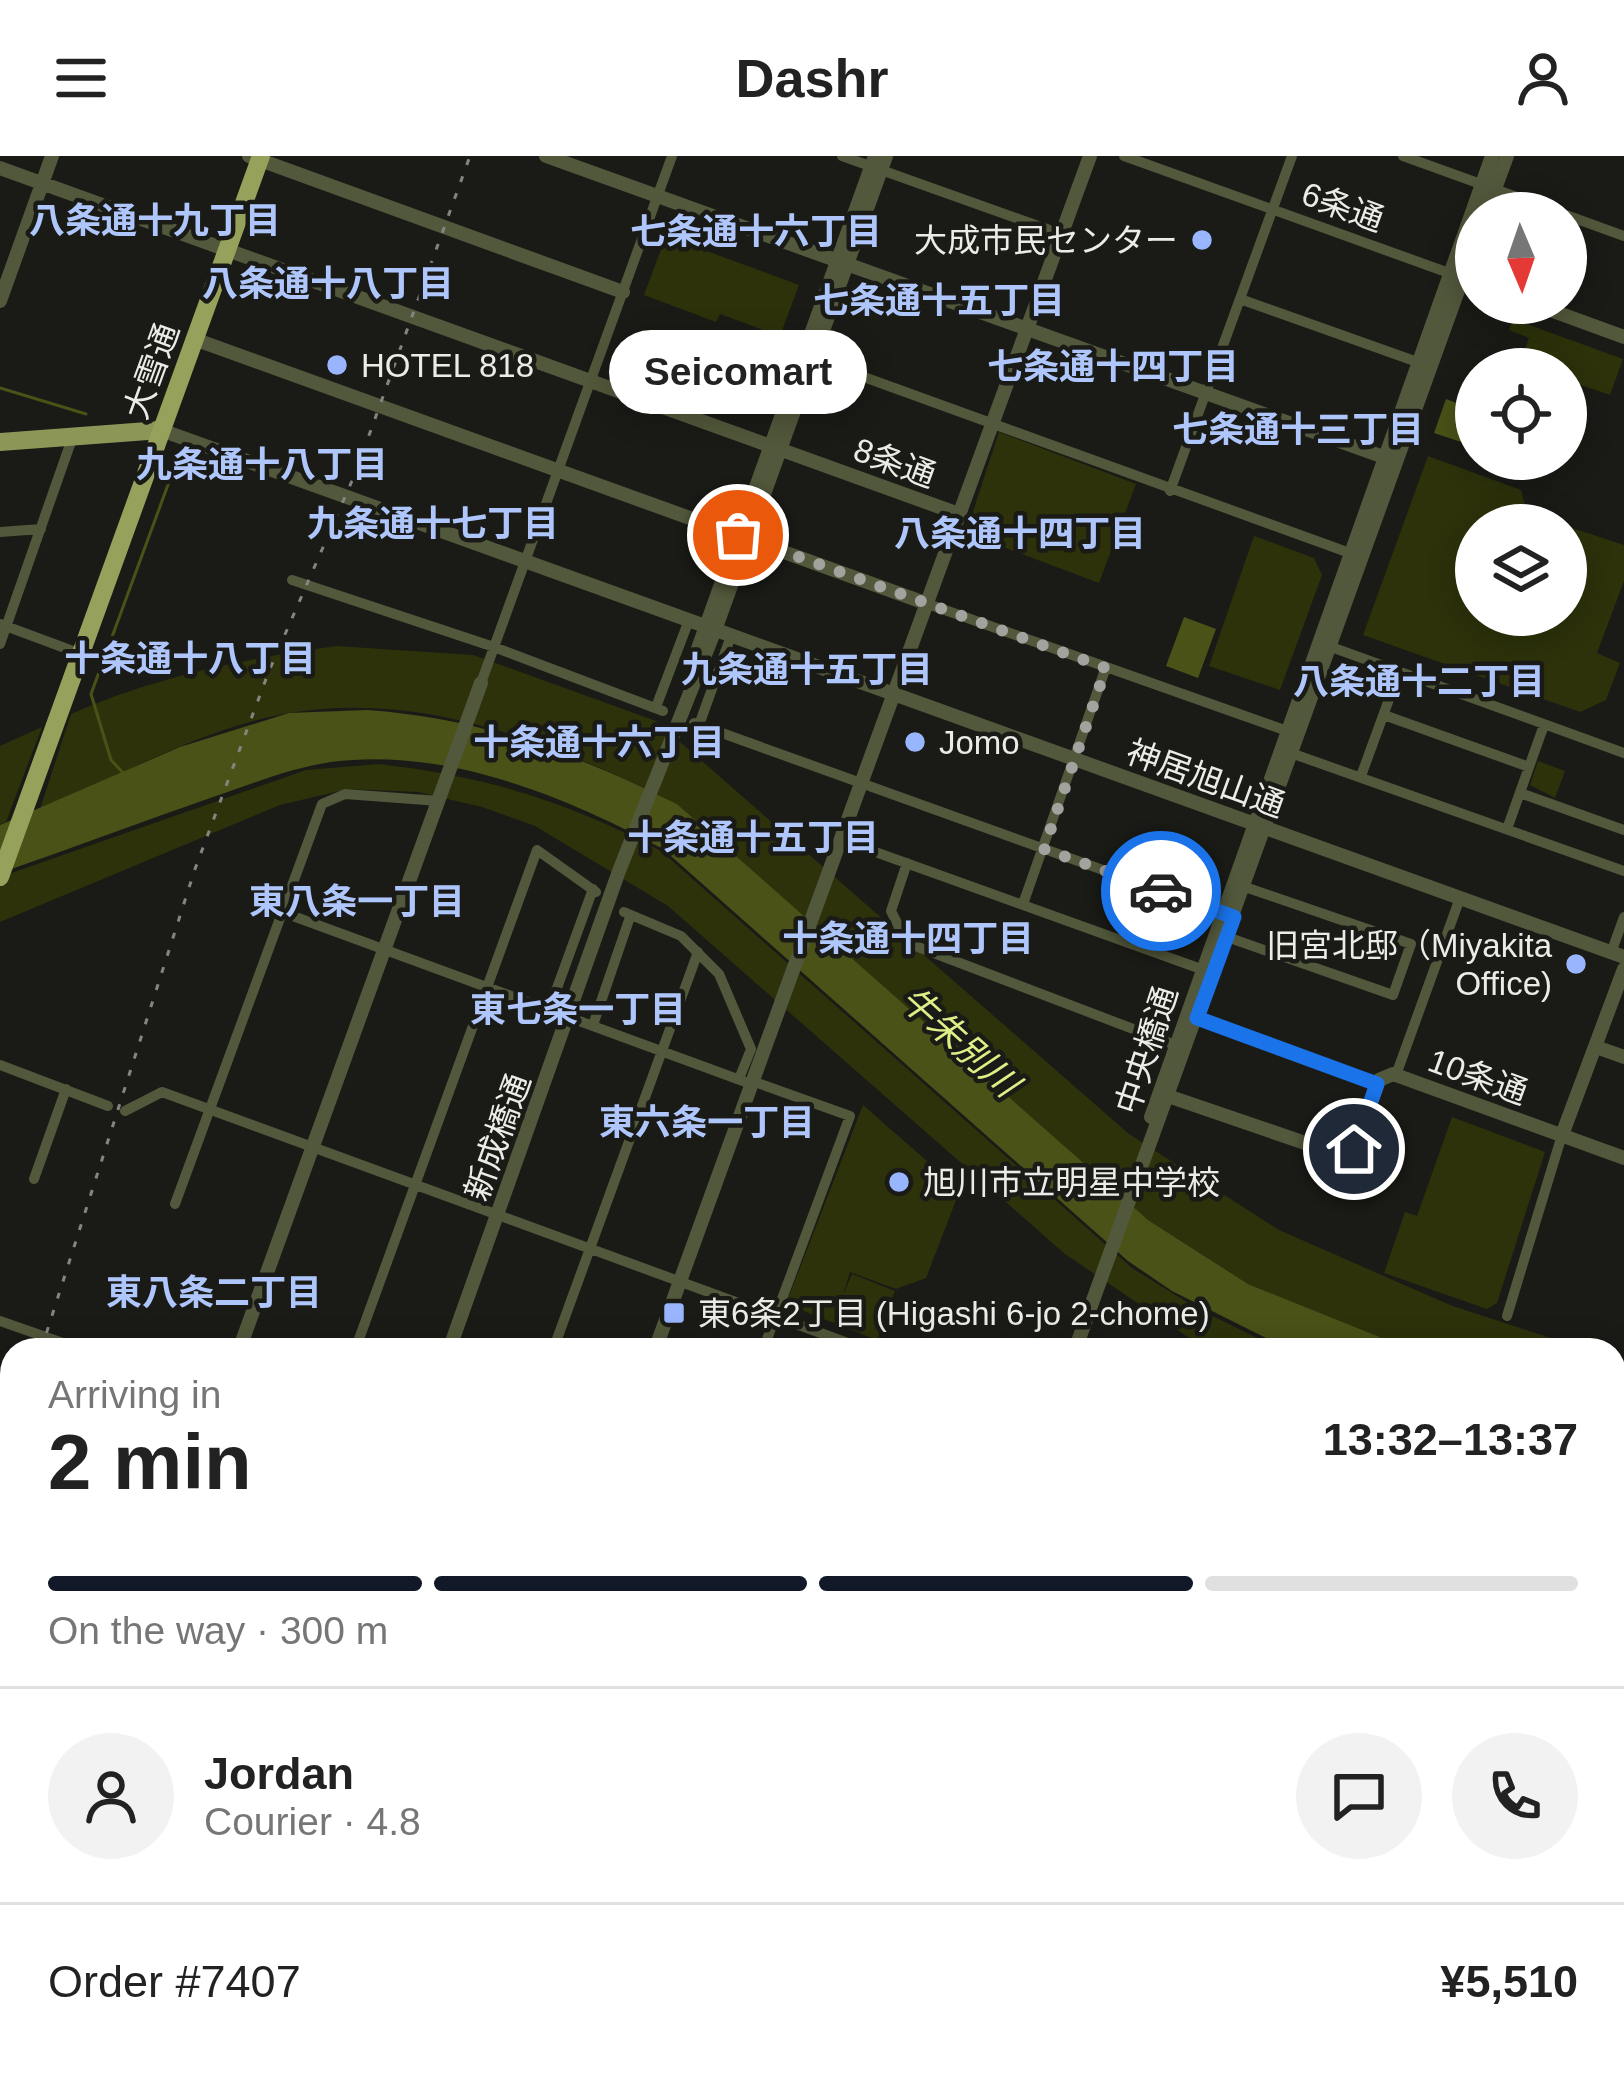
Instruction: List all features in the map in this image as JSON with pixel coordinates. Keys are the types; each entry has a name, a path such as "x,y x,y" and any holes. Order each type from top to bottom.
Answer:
{"highway":[{"name":"大雪通","path":"0,878 257,157"}],"main road":[{"path":"0,442 161,430"}],"street":[{"path":"0,301 4,276 52,156"},
{"path":"546,156 1390,459"},
{"path":"243,1338 672,156"},
{"path":"842,156 878,162 1061,234"},
{"path":"659,1338 748,1081 840,846 1090,156"},
{"name":"6条通","path":"1124,156 1455,275"},
{"path":"1170,491 1292,156"},
{"path":"1403,156 1502,192"},
{"name":"中央橋通","path":"1488,192 1492,156"},
{"name":"中央橋通","path":"1487,192 1507,156"},
{"path":"257,157 623,292"},
{"path":"292,580 494,647 659,709 743,537 878,162"},
{"name":"8条通","path":"0,168 959,514"},
{"path":"1587,222 1624,236"},
{"name":"中央橋通","path":"1191,1016 1201,969 1227,915 1424,364 1455,296"},
{"path":"1240,298 1424,364"},
{"path":"1587,323 1624,337"},
{"path":"194,339 1293,732"},
{"path":"808,356 1356,555"},
{"name":"神居旭山通","path":"161,430 1618,955"},
{"path":"0,644 73,436"},
{"path":"0,532 41,529"},
{"path":"3,625 81,654"},
{"name":"新成橋通","path":"453,1338 667,745 702,625"},
{"path":"731,636 697,724 1227,915"},
{"path":"1324,644 1624,753"},
{"path":"1023,904 1106,668"},
{"path":"1361,776 1399,672"},
{"path":"1384,715 1529,767"},
{"path":"1507,829 1544,725"},
{"path":"1286,751 1624,872"},
{"path":"1520,793 1624,830"},
{"path":"175,1204 325,800 359,794 439,801"},
{"name":"中央橋通","path":"1076,1338 1191,1016 1227,937 1227,915 1245,887 1259,826"},
{"path":"840,846 908,863 1201,969"},
{"path":"359,1338 537,850 594,891 549,1010"},
{"path":"908,863 891,911 902,933 918,947 1180,1047"},
{"path":"1227,937 1393,995 1411,944 1245,887"},
{"path":"1396,1075 1460,898"},
{"path":"282,912 850,1116 767,1338"},
{"path":"592,1025 627,914 681,936 718,974 751,1049 748,1081"},
{"path":"1618,955 1624,916"},
{"path":"557,1338 698,952"},
{"path":"1507,1316 1562,1135 1624,969"},
{"path":"1191,1016 1377,1084"},
{"path":"1596,1047 1624,1057"},
{"path":"0,1065 108,1106"},
{"name":"10条通","path":"1162,1094 1344,1157 1354,1149 1377,1084 1385,1075 1396,1075 1624,1158"},
{"path":"34,1179 66,1089"},
{"path":"125,1112 162,1092 832,1338"},
{"path":"0,1321 49,1338"}],"shaded area":[{"path":"666,236 799,285 780,336 720,314 716,322 644,295"},
{"path":"1511,324 1527,324 1623,359 1610,395 1587,387 1587,348 1525,348 1529,338 1509,330"},
{"path":"1446,399 1455,402 1455,440 1434,433"},
{"path":"999,432 1136,484 1099,583 966,533"},
{"path":"1428,456 1455,466 1455,480 1494,480 1521,490 1525,504 1455,504 1455,636 1587,636 1587,533 1624,545 1624,581 1597,653 1620,663 1606,700 1580,712 1363,635"},
{"path":"1254,536 1314,558 1322,575 1280,690 1209,666"},
{"path":"1184,617 1216,629 1198,678 1166,666"},
{"path":"336,646 473,655 656,721 1129,1134 1279,1230 1450,1305 1550,1338 1382,1338 1248,1284 1148,1220 1103,1183 677,804 538,743 440,716 390,709 289,713 193,741 40,809 71,714 135,689"},
{"name":"牛朱別川","path":"367,710 489,730 565,754 677,804 1148,1220 1248,1284 1382,1338 1266,1338 1172,1291 1128,1261 663,849 545,794 461,769 418,762 331,762 259,781 0,873 0,825 180,747 289,713"},
{"path":"42,727 6,822 0,824 0,746"},
{"path":"1538,761 1565,771 1555,798 1530,785"},
{"path":"379,764 490,784 592,818 661,851 1132,1268 1198,1309 1257,1338 1189,1338 1065,1254 668,906 535,826 482,807 418,792 348,789 280,805 0,922 0,877 306,770"},
{"path":"863,1105 960,1190 926,1278 896,1289 850,1272 843,1295 852,1274 895,1291 878,1338 786,1304"},
{"path":"1452,1117 1545,1152 1497,1303 1487,1309 1384,1273 1405,1212 1417,1216"}],"waterway":[{"path":"0,388 86,414"},
{"path":"126,776 111,760 91,694 169,482 167,471"}],"railway":[{"path":"45,1338 195,869 269,671 355,474 470,156"}],"way so far":[{"path":"738,535 1106,668 1044,849 1161,891"}],"place":[{"name":"大成市民センター","path":"1202,240"},
{"name":"HOTEL 818","path":"337,365"},
{"name":"Seicomart","path":"738,535"},
{"name":"Jomo","path":"915,742"},
{"name":"旧宮北邸（Miyakita Office)","path":"1576,964"},
{"name":"旭川市立明星中学校","path":"899,1182"},
{"name":"東6条2丁目 (Higashi 6-jo 2-chome)","path":"674,1313"}],"district":[{"name":"八条通十九丁目","path":"155,220"},
{"name":"七条通十六丁目","path":"756,231"},
{"name":"八条通十八丁目","path":"328,283"},
{"name":"七条通十五丁目","path":"939,300"},
{"name":"七条通十四丁目","path":"1113,366"},
{"name":"七条通十三丁目","path":"1298,429"},
{"name":"九条通十八丁目","path":"262,464"},
{"name":"九条通十七丁目","path":"433,523"},
{"name":"八条通十四丁目","path":"1020,533"},
{"name":"十条通十八丁目","path":"190,658"},
{"name":"九条通十五丁目","path":"807,669"},
{"name":"八条通十二丁目","path":"1419,681"},
{"name":"十条通十六丁目","path":"599,742"},
{"name":"十条通十五丁目","path":"753,837"},
{"name":"東八条一丁目","path":"357,901"},
{"name":"十条通十四丁目","path":"908,938"},
{"name":"東七条一丁目","path":"578,1009"},
{"name":"東六条一丁目","path":"707,1122"},
{"name":"東八条二丁目","path":"214,1292"}],"route":[{"path":"1161,891 1234,917 1197,1018 1377,1084 1354,1149"}]}
